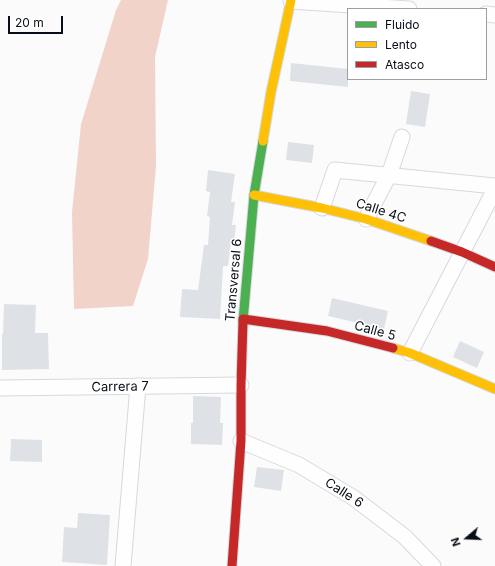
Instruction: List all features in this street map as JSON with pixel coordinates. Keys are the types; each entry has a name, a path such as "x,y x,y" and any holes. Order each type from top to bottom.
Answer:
{"street":[{"path":"291,0 396,8"},
{"name":"Transversal 6","path":"232,566 240,441 243,319 254,195 271,92 291,0"},
{"path":"366,219 389,175 402,136"},
{"path":"322,208 336,170 495,186"},
{"path":"410,353 495,189"},
{"name":"Calle 4C","path":"254,195 322,208 366,219 462,252 495,267"},
{"name":"Calle 5","path":"243,319 328,331 410,353 495,389"},
{"name":"Carrera 7","path":"0,388 241,385"},
{"path":"123,566 138,386"},
{"name":"Calle 6","path":"240,441 299,466 354,498 405,537 433,566"}],"shaded area":[{"path":"121,0 168,0 155,57 156,166 148,259 133,306 74,309 72,212 81,124 116,10"}],"building":[{"path":"291,63 347,69 348,87 290,81"},
{"path":"411,91 430,94 425,127 406,124"},
{"path":"288,142 314,145 312,163 286,160"},
{"path":"208,170 235,174 231,202 235,202 232,225 236,225 234,243 231,242 228,266 223,266 220,319 180,317 182,289 198,290 204,245 208,245 210,217 207,216 210,192 206,191"},
{"path":"332,298 388,311 384,329 328,316"},
{"path":"4,304 36,305 35,333 48,333 49,369 2,370"},
{"path":"460,341 484,352 477,368 453,357"},
{"path":"193,396 221,397 220,423 223,423 222,445 191,444"},
{"path":"11,439 42,440 42,462 10,461"},
{"path":"257,467 284,470 281,491 254,487"},
{"path":"78,513 110,515 107,565 62,562 64,527 77,528"}],"traffic: fast":[{"path":"243,321 254,195 263,141"}],"traffic: slow":[{"path":"263,141 271,92 291,0"},
{"path":"254,195 322,208 366,219 431,241"},
{"path":"393,348 410,353 495,389"}],"traffic: jam":[{"path":"431,241 462,252 495,267"},
{"path":"243,319 327,331 393,348"},
{"path":"232,566 241,441 243,321"}]}
